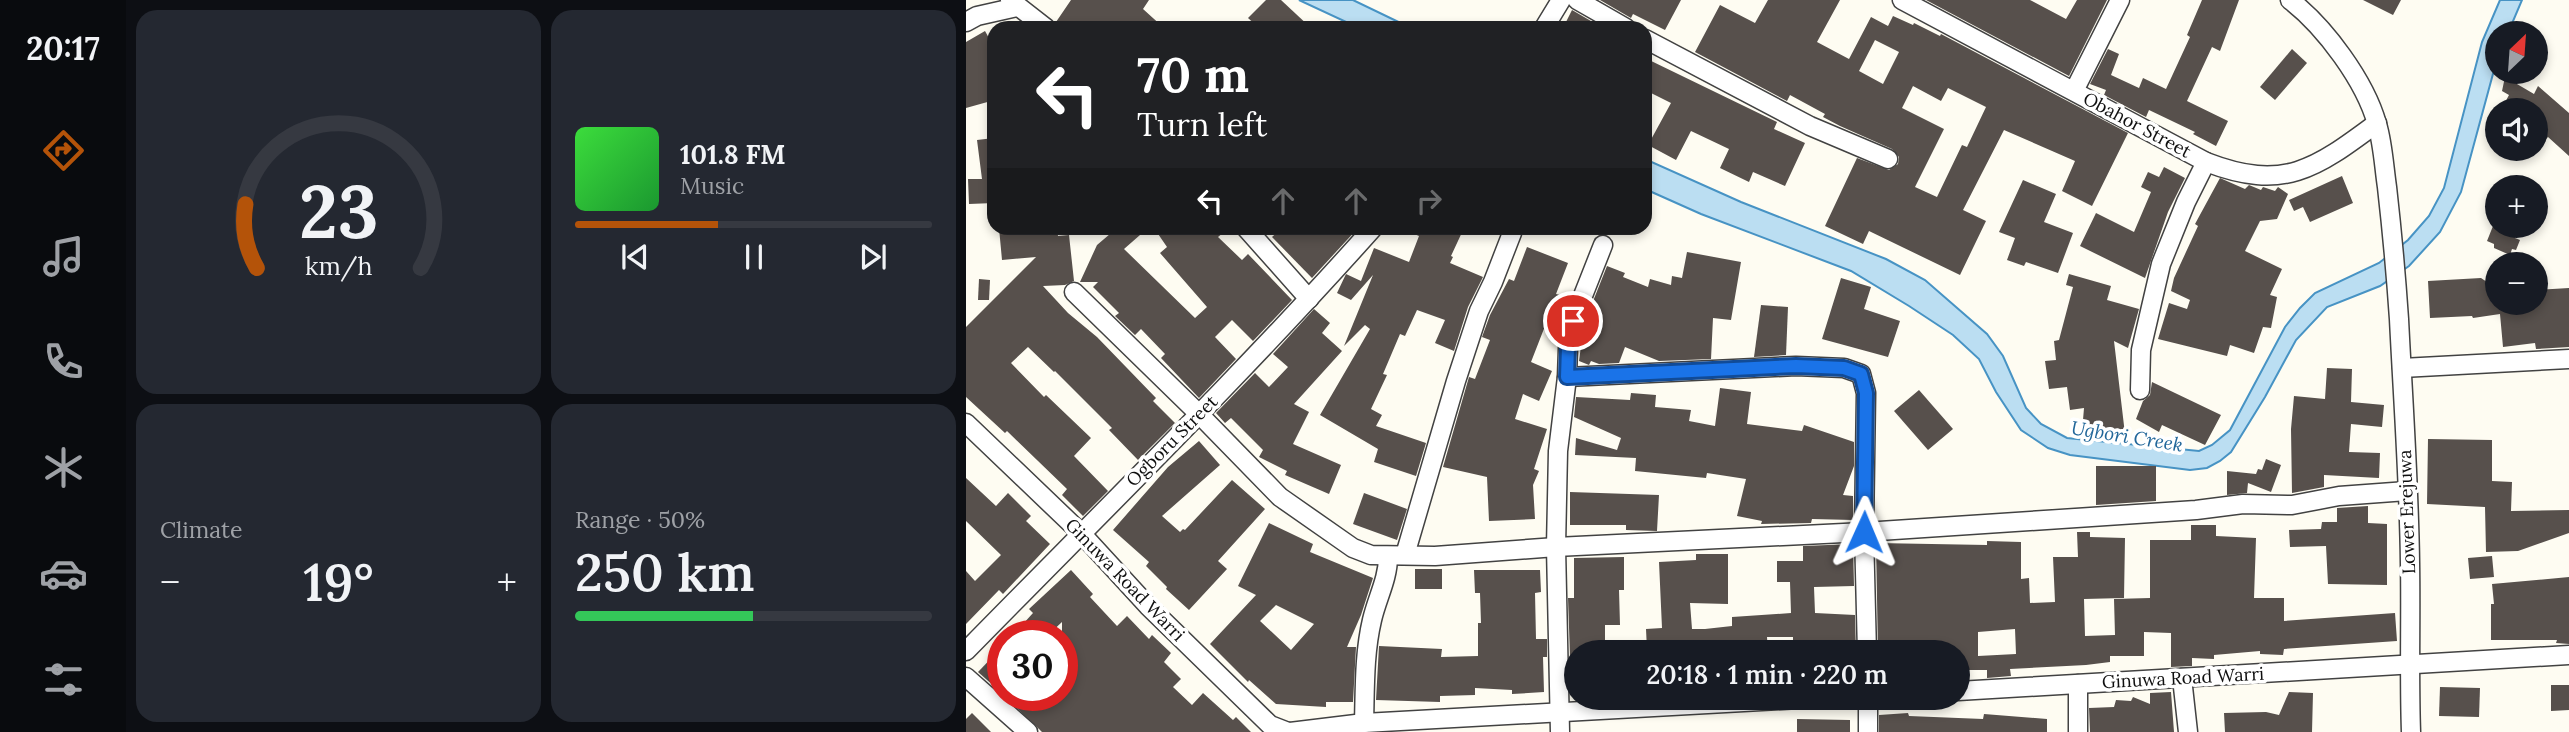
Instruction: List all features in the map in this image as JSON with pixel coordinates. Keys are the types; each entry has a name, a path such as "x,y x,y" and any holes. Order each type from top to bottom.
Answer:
{"street":[{"path":"1548,21 1561,0"},
{"path":"1577,0 1614,21"},
{"name":"Obahor Street","path":"1902,0 2206,162 2232,172 2260,177 2306,170 2339,151 2377,123"},
{"path":"2074,91 2120,0"},
{"name":"Lower Erejuwa","path":"2290,0 2305,11 2335,47 2360,83 2377,123 2394,247 2402,368 2410,563 2408,665 2412,732"},
{"path":"966,22 1014,3 1037,21"},
{"path":"1652,43 1810,126 1888,159"},
{"path":"2140,390 2141,350 2161,264 2186,202 2206,162"},
{"path":"1251,235 1309,299"},
{"name":"Ogboru Street","path":"966,651 1199,414 1367,235"},
{"path":"1364,723 1366,652 1372,620 1388,570 1397,556 1479,311 1511,235"},
{"path":"1560,732 1556,547 1558,451 1573,321 1603,244"},
{"path":"1074,292 1199,414 1280,498 1353,548 1371,555 1473,553 1864,532 2182,511 2243,504 2292,505 2339,496 2407,491"},
{"path":"2402,368 2569,359"},
{"path":"1567,377 1796,366 1844,368 1861,374 1866,393 1864,532 1867,640"},
{"name":"Ginuwa Road Warri","path":"966,423 1081,533 1148,606 1270,725 1284,732 1364,723 1596,710"},
{"name":"Ginuwa Road Warri","path":"1970,690 2569,655"},
{"path":"966,677 1028,732"},
{"path":"2182,678 2188,732"},
{"path":"2078,684 2078,732"},
{"path":"1868,710 1868,732"}],"water":[{"path":"1299,0 1353,0 1396,21 1344,21"},
{"path":"2500,0 2522,0 2513,21 2491,21"},
{"path":"2485,35 2485,84 2490,84 2461,192 2440,232 2409,266 2380,286 2327,307 2296,340 2231,452 2207,468 2190,470 2070,455 2048,448 2021,430 1996,392 1979,359 1953,335 1851,271 1701,214 1652,192 1652,162 1741,202 1886,259 1925,280 1987,334 2003,356 2026,408 2041,424 2067,438 2199,451 2212,445 2230,430 2285,327 2300,308 2315,293 2379,263 2408,240 2429,216 2444,188"}],"building":[{"path":"1071,0 1149,0 1143,9 1156,21 1057,21"},
{"path":"1266,0 1281,0 1304,21 1251,21 1248,18"},
{"path":"1600,0 1681,0 1665,30 1652,21 1633,14 1631,18"},
{"path":"1768,0 1840,0 1817,42 1849,59 1871,17 1888,26 1893,16 1940,36 1941,34 2128,133 2092,206 2062,191 2075,161 2004,130 1963,210 1986,221 1960,275 1869,231 1863,244 1825,226 1857,158 1889,170 1898,164 1899,157 1892,149 1823,117 1825,114 1790,95 1787,101 1695,52 1720,5 1755,23","holes":["1875,40 1899,52 1883,84 1859,71","1913,86 1941,101 1948,88 1986,107 1967,147 1962,145 1937,197 1915,187 1944,129 1902,108"]},
{"path":"1926,0 2030,0 2066,19 2077,0 2107,0 2069,76"},
{"path":"2202,0 2239,0 2220,51 2212,47 2187,101 2228,121 2216,146 2193,134 2195,132 2149,110 2146,117 2104,95 2106,90 2090,84 2108,49 2119,54 2111,75 2139,88 2143,78 2166,89 2190,37 2187,35"},
{"path":"2363,0 2401,0 2393,15"},
{"path":"1572,10 1591,21 1566,21"},
{"path":"985,31 987,35 987,102 966,108 966,42"},
{"path":"2292,49 2307,63 2275,100 2260,87"},
{"path":"1652,61 1777,122 1774,129 1805,143 1785,186 1753,172 1749,182 1720,168 1729,149 1691,131 1676,160 1652,147 1652,138 1671,103 1652,94"},
{"path":"2504,84 2517,84 2534,94 2538,86 2569,113 2569,156 2548,137 2548,98 2507,98 2509,95 2502,91"},
{"path":"987,139 987,203 969,204 968,179 982,179 977,140"},
{"path":"2164,167 2185,178 2168,212 2145,278 2080,246 2096,213 2134,232 2151,192 2141,187 2148,172 2159,177"},
{"path":"2342,176 2353,203 2310,222 2303,207 2294,211 2289,200"},
{"path":"2220,178 2245,189 2249,185 2261,190 2263,187 2275,191 2278,187 2288,194 2277,219 2260,221 2245,251 2282,269 2270,295 2277,297 2271,328 2263,327 2254,353 2230,345 2227,356 2158,339 2169,303 2187,309 2190,300 2171,291 2174,278 2198,226 2195,224"},
{"path":"2023,180 2056,194 2044,222 2073,233 2058,273 2026,262 2024,266 2007,260 2015,238 1999,232"},
{"path":"1000,235 1069,235 1074,281 1065,285 1043,286 1156,398 1153,401 1175,423 1138,460 1109,430 1112,428 1028,347 1011,363 1044,397 1046,395 1091,438 1074,456 1108,491 1083,516 1062,495 1067,489 1007,431 1005,433 966,397 966,327 1036,257 1002,260"},
{"path":"1109,235 1140,235 1124,249 1195,318 1207,307 1160,253 1167,247 1159,235 1220,235 1218,237 1242,260 1248,254 1292,300 1253,341 1232,320 1215,337 1236,359 1199,398 1161,358 1165,354 1141,329 1135,335 1115,316 1119,313 1093,287 1098,282 1080,282 1097,245"},
{"path":"1274,235 1352,235 1312,278 1272,237"},
{"path":"1417,235 1461,235 1450,263 1483,277 1468,307 1454,351 1435,343 1445,320 1417,310 1405,336 1400,334 1383,374 1387,375 1371,409 1382,415 1376,426 1426,443 1416,476 1374,462 1378,449 1320,415 1370,329 1365,325 1344,346 1373,275 1351,300 1337,293 1346,274 1361,281 1374,248 1409,262 1419,236"},
{"path":"2488,238 2520,240 2516,250 2512,249 2511,252 2494,248 2494,244 2487,241"},
{"path":"1527,247 1568,263 1556,294 1564,296 1555,323 1547,321 1531,362 1552,371 1539,401 1523,394 1515,419 1547,429 1534,469 1539,471 1533,485 1535,519 1489,521 1487,477 1443,467 1469,377 1475,379 1490,340 1482,337 1490,315 1509,279 1514,281"},
{"path":"1687,252 1741,262 1731,320 1713,318 1711,359 1659,361 1625,347 1619,363 1599,364 1591,361 1589,365 1579,361 1584,324 1607,266 1625,273 1623,277 1648,287 1650,279 1671,285 1672,276 1682,278"},
{"path":"2069,274 2111,286 2107,300 2139,309 2128,348 2114,341 2125,434 2082,432 2084,408 2070,410 2067,387 2049,389 2045,361 2056,360 2054,341 2059,340 2073,287 2066,285"},
{"path":"1841,278 1871,287 1864,309 1900,321 1888,357 1822,339"},
{"path":"2481,278 2485,281 2485,315 2493,315 2430,318 2428,281"},
{"path":"979,279 990,280 989,300 978,300"},
{"path":"2569,288 2569,347 2536,349 2535,343 2503,347 2500,315 2548,315 2548,289"},
{"path":"1761,305 1788,307 1786,355 1754,357"},
{"path":"1314,309 1330,323 1322,333 1342,351 1294,404 1309,412 1293,444 1341,465 1329,494 1285,475 1287,471 1259,457 1263,450 1231,418 1225,423 1216,413 1255,373 1269,387 1288,367 1273,354"},
{"path":"2327,368 2352,369 2351,402 2384,405 2382,427 2351,424 2349,452 2380,453 2379,478 2324,475 2324,487 2292,493 2291,429 2294,396 2325,399"},
{"path":"2152,382 2221,415 2205,445 2162,425 2159,432 2136,419 2143,401 2150,395"},
{"path":"1720,388 1751,392 1747,424 1802,431 1804,425 1854,442 1854,466 1843,495 1853,496 1853,520 1812,519 1811,523 1761,524 1762,521 1737,516 1746,479 1707,473 1706,478 1635,471 1636,458 1575,455 1576,438 1617,450 1621,438 1574,417 1576,397 1630,400 1631,393 1656,395 1655,407 1691,410 1689,421 1715,426"},
{"path":"1919,390 1953,429 1928,450 1894,411"},
{"path":"2428,439 2492,440 2492,481 2512,482 2511,511 2569,510 2569,533 2518,551 2486,552 2485,507 2427,504"},
{"path":"1199,441 1220,465 1162,516 1180,532 1185,530 1232,480 1265,509 1218,561 1227,569 1189,610 1146,566 1149,562 1113,530 1168,467"},
{"path":"2266,459 2281,465 2271,492 2248,483 2247,493 2227,495 2227,471 2256,474 2258,469 2262,470"},
{"path":"2096,466 2156,466 2156,501 2096,505"},
{"path":"966,478 996,506 1008,493 1031,516 1026,521 1050,544 1003,594 999,590 966,624 966,571 975,581 1001,555 966,521"},
{"path":"1570,492 1659,495 1657,531 1626,530 1626,525 1570,525"},
{"path":"1364,493 1407,509 1397,540 1353,524"},
{"path":"2368,506 2368,523 2387,524 2387,585 2328,584 2326,546 2290,547 2289,530 2321,529 2322,522 2337,522 2337,508"},
{"path":"1269,523 1313,544 1310,552 1373,578 1347,647 1356,647 1353,702 1326,702 1326,707 1276,704 1249,680 1248,682 1210,644 1256,595 1238,586","holes":["1276,605 1314,624 1291,650 1260,621"]},
{"path":"2191,525 2216,525 2216,536 2256,538 2254,598 2284,598 2284,621 2395,613 2397,641 2284,649 2283,655 2260,654 2260,651 2214,655 2214,659 2192,658 2192,666 2171,667 2171,633 2144,632 2144,656 2110,656 2110,662 2086,665 2010,669 2011,676 1987,678 1987,670 1970,670 1970,640 1878,640 1876,543 1987,545 1987,541 2021,542 2021,579 2029,578 2030,603 2055,602 2053,557 2078,557 2077,532 2090,532 2090,537 2125,538 2124,598 2084,599 2085,636 2115,635 2114,599 2150,598 2150,540 2191,540","holes":["2015,629 2016,654 1978,656 1978,632"]},
{"path":"1853,544 1854,586 1814,587 1815,613 1855,615 1856,640 1793,640 1793,637 1767,637 1767,640 1647,640 1646,629 1662,628 1659,562 1696,560 1696,554 1728,554 1728,604 1690,603 1692,629 1732,626 1732,617 1791,613 1790,582 1777,582 1777,561 1803,561 1803,546"},
{"path":"2492,556 2494,577 2470,579 2468,558"},
{"path":"1624,557 1624,590 1619,590 1620,625 1605,625 1605,640 1569,640 1568,598 1574,598 1574,558"},
{"path":"1415,569 1442,569 1442,589 1415,589"},
{"path":"1071,570 1093,594 1090,597 1117,626 1127,616 1149,639 1152,635 1171,653 1164,662 1181,679 1173,687 1192,705 1203,693 1233,720 1236,717 1251,732 1042,732 1020,711 1078,711 1078,620 1027,620 1033,613 1029,609"},
{"path":"1474,570 1540,570 1541,592 1535,593 1536,639 1547,639 1547,657 1543,657 1544,692 1512,694 1512,690 1475,688 1475,695 1440,696 1440,702 1376,700 1379,646 1442,649 1441,657 1478,656 1480,593 1475,593"},
{"path":"2569,577 2569,644 2556,643 2557,640 2491,640 2491,604 2494,604 2492,584"},
{"path":"987,663 987,680 978,672"},
{"path":"2551,685 2569,685 2569,710 2551,711"},
{"path":"2440,687 2480,688 2479,717 2439,716"},
{"path":"2171,692 2174,732 2090,732 2089,708 2114,707 2116,700 2131,701 2133,697 2150,704 2150,693"},
{"path":"2289,692 2313,693 2312,732 2225,732 2224,713 2266,712 2279,715"},
{"path":"972,713 991,732 966,732 966,719"},
{"path":"1908,713 1909,716 1983,719 1984,714 2047,719 2047,732 1879,732 1879,715"},
{"path":"1797,719 1850,720 1850,732 1797,732"}],"route":[{"path":"1573,321 1567,377 1796,366 1844,368 1861,374 1866,393 1864,532"}],"water label":[{"name":"Ugbori Creek","path":"2127,436"}]}
